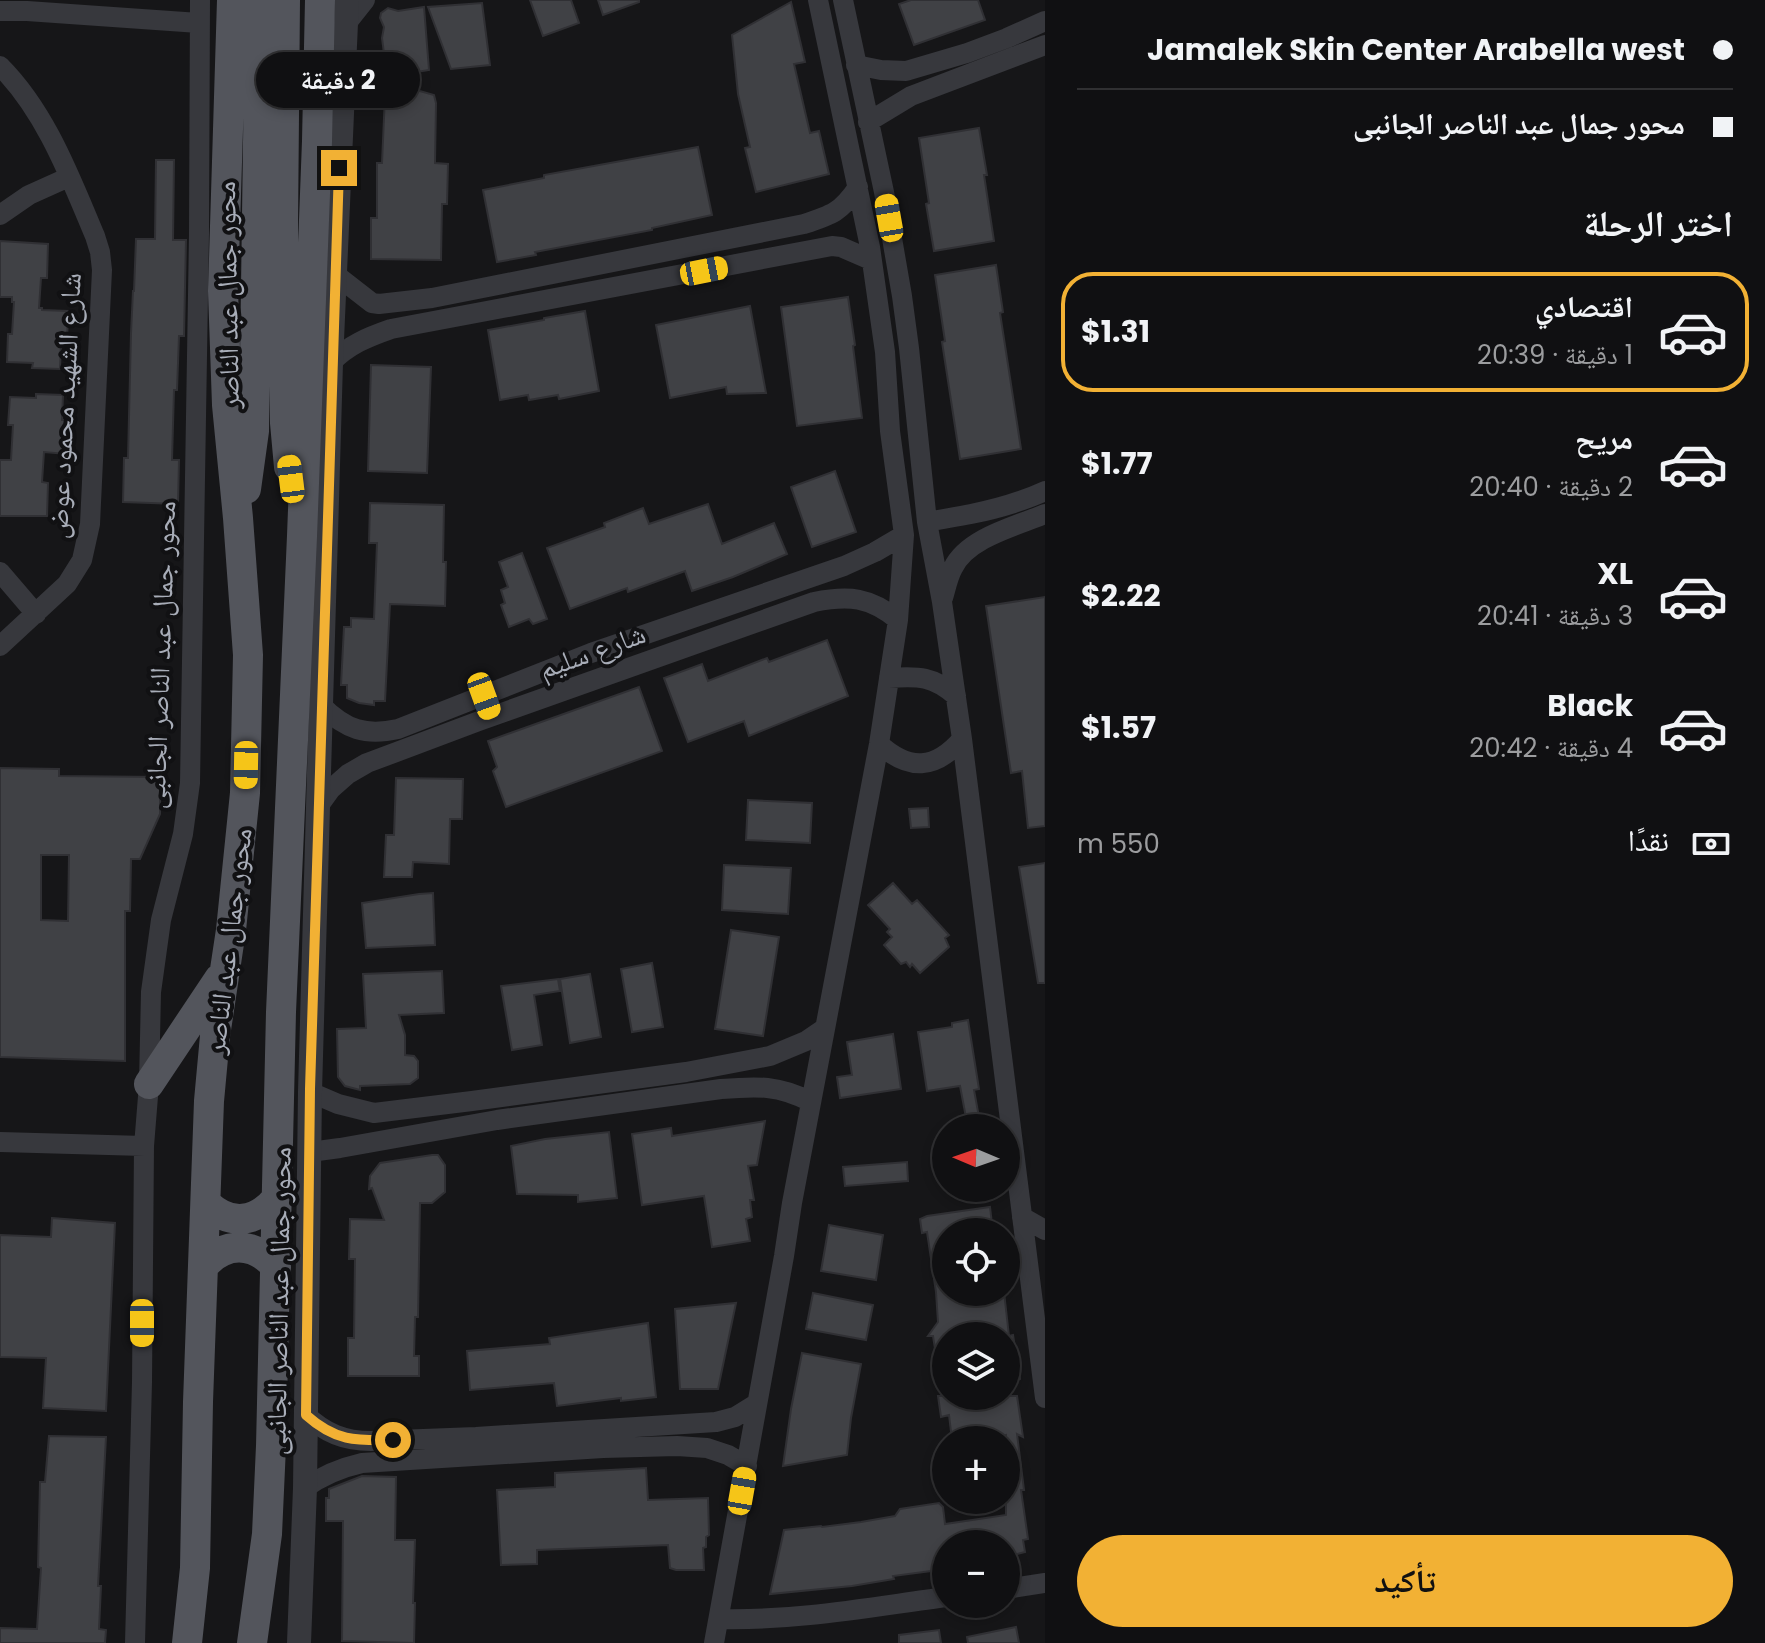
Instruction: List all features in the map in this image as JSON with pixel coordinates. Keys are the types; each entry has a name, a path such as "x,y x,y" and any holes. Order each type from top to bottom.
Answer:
{"main road":[{"name":"محور جمال عبد الناصر","path":"187,1643 195,1568 209,1101 245,793 248,655 227,405 223,291 232,0"},
{"path":"238,518 249,473 254,431 260,0"},
{"path":"285,0 285,423 302,536"},
{"name":"محور جمال عبد الناصر","path":"252,1643 267,1534 282,996 302,536 320,363 329,141 320,0"},
{"path":"149,1084 224,971"},
{"path":"207,1204 223,1216 243,1219 262,1213 276,1199"},
{"path":"203,1267 216,1254 234,1248 253,1250 276,1267"}],"street":[{"name":"محور جمال عبد الناصر الجانبى","path":"135,1643 144,1146 151,992 161,920 183,834 190,783 200,0"},
{"path":"347,12 365,0"},
{"path":"714,1643 879,744 898,620 904,535 890,431 885,352 870,247 818,0"},
{"path":"843,0 884,192 902,296 927,522 962,739 1022,1217 1037,1268 1045,1398"},
{"path":"0,11 199,23"},
{"name":"محور جمال عبد الناصر الجانبى","path":"299,1643 305,1488 310,1092 322,706 320,363 336,275 329,141 347,12"},
{"path":"856,65 906,71 967,53 1045,21"},
{"path":"868,122 911,96 1045,45"},
{"name":"شارع الشهيد محمود عوض","path":"0,66 46,127 95,236 102,270 90,524 82,560 67,584 0,646"},
{"path":"906,71 901,83 903,91 911,96"},
{"path":"0,215 29,195 69,177"},
{"path":"336,275 372,303 432,298 804,224 829,216 846,205 858,187"},
{"path":"804,224 819,232 819,242 813,250"},
{"path":"320,363 370,336 391,329 832,246 871,260"},
{"path":"388,304 382,319 391,329"},
{"path":"927,522 1012,504 1045,491"},
{"path":"942,602 953,567 962,555 975,544 1045,514"},
{"path":"969,515 967,535 975,544"},
{"name":"شارع سليم","path":"322,706 334,718 365,732 382,733 398,729 591,653 844,566 904,535"},
{"path":"0,572 36,614"},
{"name":"شارع سليم","path":"318,807 331,789 367,763 814,602 832,598 861,599 898,620"},
{"path":"677,622 685,647"},
{"path":"591,653 600,678"},
{"path":"889,678 923,677 940,684 956,696"},
{"path":"484,696 492,716"},
{"path":"879,744 891,755 913,764 937,759 951,751 962,739"},
{"path":"310,1092 348,1107 374,1113 472,1101 686,1072 770,1056 806,1041 825,1028"},
{"path":"769,1088 776,1076 770,1056"},
{"path":"310,1152 474,1123 721,1089 769,1088 791,1092 811,1102"},
{"path":"472,1101 474,1123"},
{"path":"0,1142 144,1146"},
{"path":"1022,1217 1045,1230"},
{"path":"305,1488 332,1471 362,1463 477,1447 710,1422 735,1417 756,1404"},
{"path":"306,1415 329,1433 356,1441 477,1447 677,1446 707,1448 747,1466"},
{"path":"707,1448 713,1438 710,1422"},
{"path":"1020,1587 1045,1583"},
{"path":"719,1619 803,1617 932,1599"}],"building":[{"path":"530,0 571,0 579,23 543,36"},
{"path":"598,0 639,0 639,2 603,15"},
{"path":"911,0 978,0 985,20 914,45 899,4"},
{"path":"791,2 805,62 794,64 810,133 819,131 829,174 756,192 745,148 750,147 738,94 732,35"},
{"path":"482,3 490,65 451,69 428,7"},
{"path":"424,7 429,70 387,77 381,13 388,8 398,11"},
{"path":"388,82 434,95 435,163 448,164 447,204 442,204 441,260 371,259 371,218 377,218 377,163 382,163"},
{"path":"979,128 994,241 934,251 919,138"},
{"path":"698,147 712,215 497,262 483,190 544,178 544,175"},
{"path":"156,160 174,160 173,240 186,240 184,336 179,336 177,390 174,390 172,460 179,460 178,504 123,502 124,458 128,458 136,239 155,239"},
{"path":"0,241 48,244 47,278 41,278 39,308 68,311 67,344 61,344 60,369 32,368 33,363 7,362 14,302 12,297 0,297"},
{"path":"996,265 1003,312 1000,313 1021,449 960,459 935,275"},
{"path":"848,297 862,418 797,426 781,307"},
{"path":"750,306 766,393 727,394 726,387 670,398 656,325"},
{"path":"585,311 599,391 559,399 558,395 529,400 528,395 500,400 488,330"},
{"path":"371,365 431,367 427,473 368,471"},
{"path":"36,394 63,395 62,420 68,420 66,454 44,452 42,482 48,483 47,516 0,516 0,460 11,460 13,425 8,425 10,397 36,398"},
{"path":"835,471 856,532 812,547 791,487"},
{"path":"370,503 444,505 443,562 446,562 445,606 390,604 385,701 374,701 374,705 347,698 347,685 341,685 344,627 351,627 351,618 374,619 377,543 369,543"},
{"path":"708,504 722,544 774,523 787,554 692,591 685,571 570,609 547,548 605,527 604,523 643,508 649,524"},
{"path":"522,553 547,619 533,624 529,619 509,627 501,605 505,603 501,590 508,587 499,562"},
{"path":"1045,597 1045,826 1028,828 1022,771 1011,773 986,606"},
{"path":"827,640 848,696 749,736 744,721 688,742 664,678 702,664 708,681 767,658 769,662"},
{"path":"639,687 662,751 506,807 493,771 497,767 488,741"},
{"path":"0,768 59,769 59,776 160,777 160,814 140,859 131,859 130,911 125,911 125,1061 0,1057","holes":["41,855 69,855 68,921 41,920"]},
{"path":"396,778 463,779 462,819 450,819 449,864 413,862 412,877 384,877 386,835 394,835"},
{"path":"748,800 812,803 810,843 746,840"},
{"path":"928,808 929,827 911,828 909,809"},
{"path":"1045,863 1045,983 1038,983 1019,867"},
{"path":"724,865 791,868 788,914 722,910"},
{"path":"893,883 912,904 917,900 949,935 945,938 949,947 920,973 912,964 910,967 906,962 901,964 884,945 892,937 887,932 890,929 868,905"},
{"path":"433,893 435,945 366,948 362,903"},
{"path":"731,930 779,937 763,1036 715,1029"},
{"path":"652,963 663,1027 632,1032 621,969"},
{"path":"442,971 444,1013 399,1015 405,1035 405,1055 414,1056 418,1061 418,1078 410,1084 360,1086 360,1090 345,1086 338,1077 337,1029 366,1028 363,974"},
{"path":"590,974 601,1037 570,1043 560,979"},
{"path":"558,979 560,991 534,995 542,1045 512,1050 501,986"},
{"path":"968,1020 979,1089 974,1090 978,1114 965,1114 960,1086 927,1091 918,1032 952,1027 952,1023"},
{"path":"893,1034 901,1089 840,1098 837,1077 852,1075 847,1042"},
{"path":"765,1121 757,1165 748,1166 754,1200 750,1200 752,1217 746,1219 750,1241 712,1247 704,1196 642,1205 632,1134 671,1128 672,1136"},
{"path":"609,1132 617,1198 578,1202 578,1195 517,1194 511,1146"},
{"path":"438,1155 445,1165 445,1192 432,1203 420,1203 418,1317 415,1317 414,1356 419,1356 419,1376 348,1376 348,1338 354,1338 355,1259 349,1259 350,1219 384,1220 372,1188 369,1189 370,1176 380,1163"},
{"path":"907,1162 908,1181 845,1186 843,1167"},
{"path":"990,1207 991,1218 932,1218 932,1265 927,1232 922,1233 920,1219"},
{"path":"52,1218 115,1223 106,1411 43,1408 46,1358 0,1357 0,1235 51,1237"},
{"path":"829,1225 883,1235 876,1280 821,1271"},
{"path":"813,1293 873,1305 866,1340 806,1329"},
{"path":"736,1303 718,1389 680,1389 675,1309"},
{"path":"937,1306 1006,1306 1007,1322 938,1322"},
{"path":"648,1323 656,1397 557,1406 554,1383 470,1390 467,1351 550,1344 549,1338"},
{"path":"802,1353 861,1364 847,1455 783,1466 791,1409"},
{"path":"940,1410 1019,1410 1023,1437 1020,1436 1020,1426 950,1426 949,1415 941,1417"},
{"path":"49,1436 106,1437 98,1586 101,1586 99,1629 106,1630 105,1643 0,1643 0,1628 37,1629 41,1568 38,1567 40,1482 45,1482"},
{"path":"1020,1458 1028,1539 1023,1540 1025,1552 1020,1553 1020,1530 932,1530 932,1571 852,1586 770,1594 784,1530 861,1522 895,1516 900,1509 932,1504 932,1514 944,1514 945,1524 1020,1514"},
{"path":"646,1468 648,1500 708,1498 709,1535 703,1548 704,1570 670,1568 668,1545 537,1550 537,1564 501,1565 497,1490 555,1487 555,1473"},
{"path":"362,1476 396,1477 395,1540 415,1540 414,1643 342,1641 343,1521 326,1521 326,1498 329,1498 329,1489"},
{"path":"1016,1627 1019,1643 968,1643 967,1637"},
{"path":"939,1630 941,1643 899,1643 899,1635"}],"route":[{"path":"339,168 315,902 306,1415 329,1433 342,1438 356,1441 393,1440"}]}
